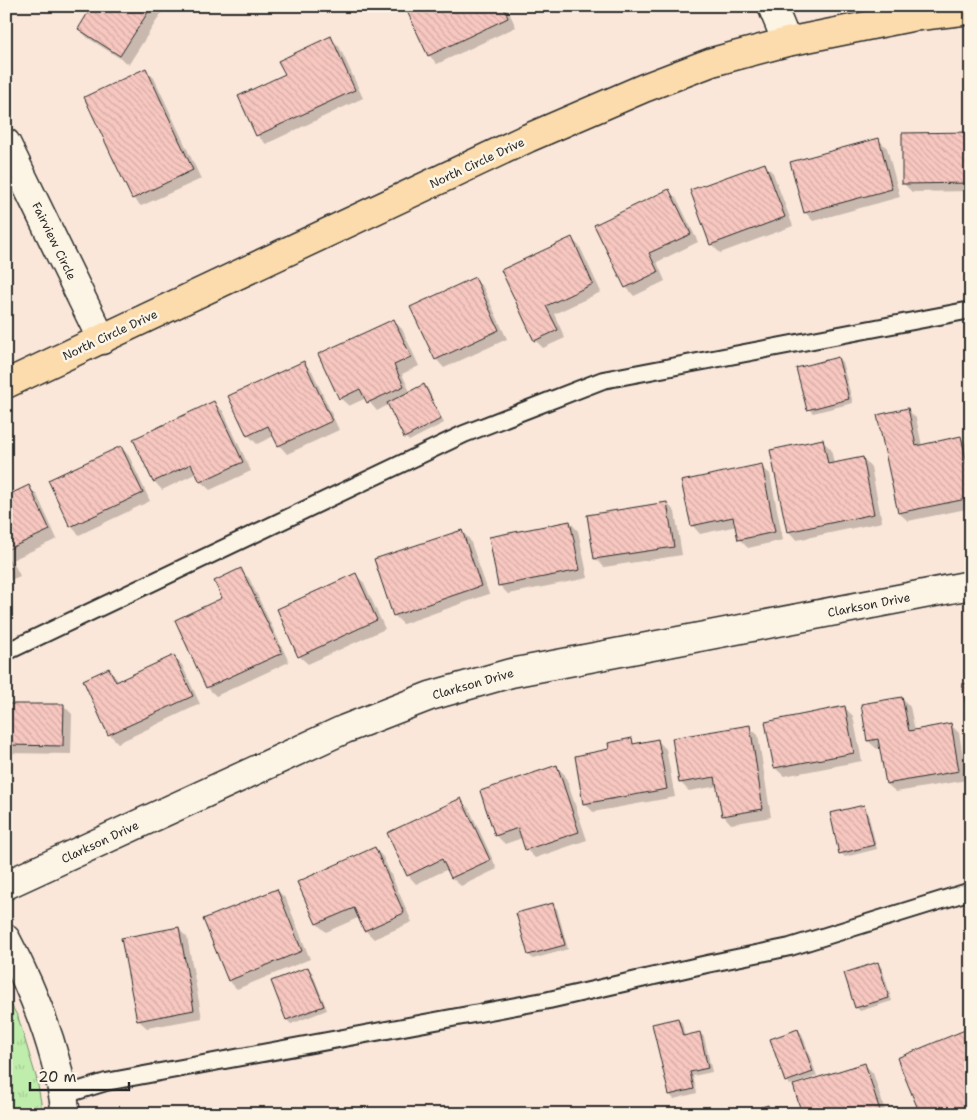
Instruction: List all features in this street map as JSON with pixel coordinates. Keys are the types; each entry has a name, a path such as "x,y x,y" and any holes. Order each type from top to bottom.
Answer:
{"main road":[{"name":"North Circle Drive","path":"6,384 528,138 635,92 712,62 787,42 911,17 971,10"}],"street":[{"path":"772,6 787,42"},
{"name":"Fairview Circle","path":"6,143 102,340"},
{"name":"Clarkson Drive","path":"6,885 345,729 430,696 511,673 971,585"},
{"path":"6,939 20,965 40,1012 65,1105"}],"lane":[{"path":"6,652 464,434 603,380 971,310"},
{"path":"65,1105 106,1082 549,1000 790,947 971,891"}],"green space":[{"path":"6,996 18,1017 37,1080 43,1114 6,1114"}],"building":[{"path":"92,6 152,6 120,56 78,29"},
{"path":"412,6 503,6 508,18 428,56 406,9"},
{"path":"331,36 355,90 256,136 238,96 285,74 278,61"},
{"path":"146,68 193,170 132,199 84,97"},
{"path":"971,132 971,183 902,184 902,133"},
{"path":"879,138 892,189 804,213 790,162"},
{"path":"765,163 785,217 710,245 690,190"},
{"path":"669,189 691,234 649,253 658,272 625,288 594,225"},
{"path":"572,237 593,284 546,306 558,330 534,341 501,270"},
{"path":"475,277 499,330 435,360 410,307"},
{"path":"394,319 411,357 394,365 404,386 367,403 360,389 339,399 318,354"},
{"path":"838,357 849,399 807,410 796,368"},
{"path":"304,361 332,421 278,446 268,426 247,436 228,396"},
{"path":"424,384 441,419 404,438 387,403"},
{"path":"214,401 243,462 200,482 191,464 153,482 133,439"},
{"path":"908,408 916,446 961,436 971,481 971,498 898,513 877,415"},
{"path":"823,439 828,464 863,457 874,514 787,532 770,450"},
{"path":"121,446 143,493 70,527 48,480"},
{"path":"762,464 775,532 738,540 733,517 691,526 681,481"},
{"path":"29,485 50,530 6,550 6,496"},
{"path":"667,502 674,547 594,559 587,515"},
{"path":"570,521 580,570 498,586 489,537"},
{"path":"462,530 481,586 393,616 374,559"},
{"path":"6,555 12,567 6,570"},
{"path":"241,568 282,653 206,688 175,620 222,598 214,581"},
{"path":"356,573 377,620 298,657 277,609"},
{"path":"174,655 193,696 108,735 83,680 109,668 116,682"},
{"path":"971,683 971,730 970,730 962,684"},
{"path":"902,697 909,731 951,723 959,771 886,784 878,739 867,741 861,704"},
{"path":"6,704 64,704 63,746 6,745"},
{"path":"845,706 854,753 774,768 765,722"},
{"path":"750,725 763,809 722,816 715,777 679,783 672,738"},
{"path":"632,738 633,744 658,739 667,789 583,804 575,756 609,749 608,743"},
{"path":"557,765 579,832 525,850 518,828 495,836 480,791"},
{"path":"461,798 490,860 451,878 442,859 407,876 387,833"},
{"path":"864,805 874,845 839,854 830,813"},
{"path":"375,847 404,913 364,931 354,908 316,924 297,882"},
{"path":"277,889 302,951 228,981 203,919"},
{"path":"553,903 565,945 528,955 516,913"},
{"path":"179,927 194,1010 137,1021 121,938"},
{"path":"878,962 889,998 855,1008 844,973"},
{"path":"308,967 324,1006 286,1020 271,981"},
{"path":"678,1018 683,1036 700,1032 708,1068 690,1072 694,1089 669,1095 652,1024"},
{"path":"798,1029 813,1072 785,1082 770,1039"},
{"path":"965,1030 971,1043 971,1104 948,1114 920,1114 897,1058"},
{"path":"865,1063 881,1114 802,1114 793,1085"},
{"path":"768,1105 771,1114 740,1114"}]}
